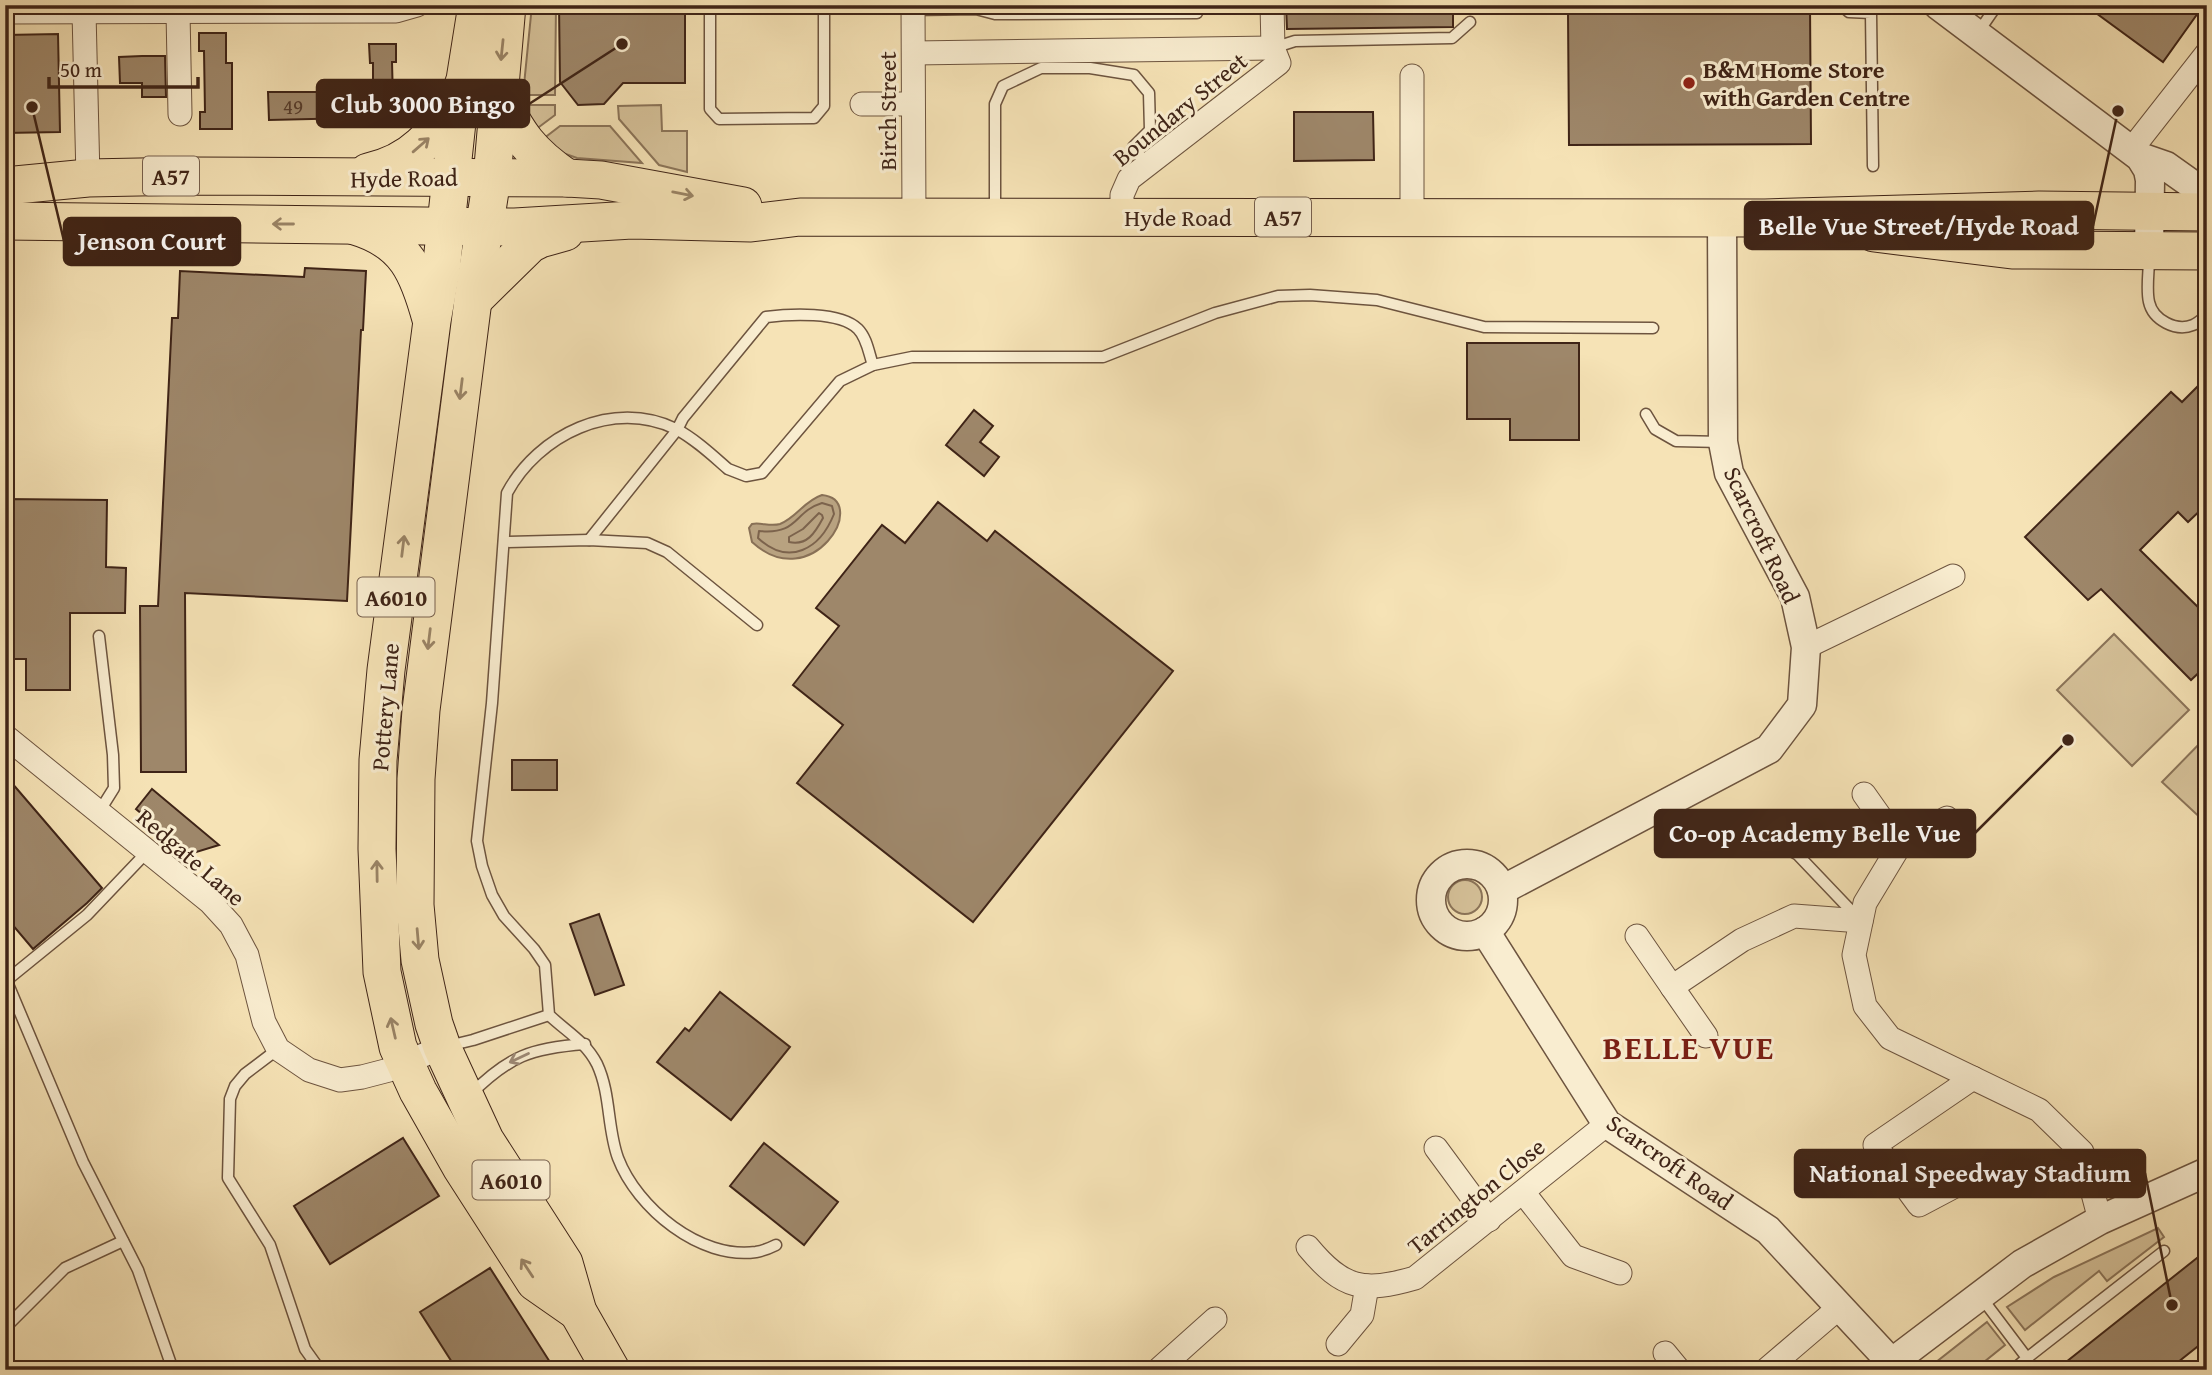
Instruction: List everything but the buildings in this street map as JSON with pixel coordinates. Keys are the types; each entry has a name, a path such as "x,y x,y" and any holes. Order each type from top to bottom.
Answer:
{"highway":[{"name":"Pottery Lane","path":"477,5 465,80 460,94 449,201 386,670 378,760 377,849 382,972 398,1047 418,1091 461,1167 535,1282 578,1312"},
{"name":"Pottery Lane","path":"506,5 488,202 472,300 424,682 416,779 415,905 420,960 442,1048 485,1140 564,1263 578,1312 611,1370"},
{"name":"A57","path":"337,178 379,169 415,152 441,125 460,94"},
{"path":"498,95 514,127 528,146 567,178"},
{"name":"A57","path":"190,176 268,198 449,201 475,212 488,202 592,202 638,208 681,221"},
{"name":"Hyde Road","path":"5,186 88,178 337,178 449,201 488,202 567,178 601,180 665,190 800,218"},
{"name":"Hyde Road","path":"5,221 351,225 449,201"},
{"name":"Hyde Road","path":"488,202 515,227 632,220 751,223 800,218 1765,218 2039,211 2150,231 2207,251"},
{"name":"Hyde Road","path":"2150,231 2207,212"},
{"name":"Hyde Road","path":"1765,218 2011,250 2150,231 2207,231"},
{"name":"A57","path":"472,300 515,258 540,239 632,220"},
{"path":"351,225 381,236 406,256 423,289 432,321"}],"street":[{"path":"5,12 396,12 416,5"},
{"name":"Boundary Street","path":"1122,218 1123,191 1129,179 1279,63 1273,48 1272,5"},
{"path":"1938,5 2135,153 2166,166 2207,195"},
{"name":"Birch Street","path":"913,8 914,218"},
{"path":"84,12 88,178"},
{"path":"178,12 180,114"},
{"path":"914,53 1273,48"},
{"path":"2135,153 2207,54"},
{"path":"1412,76 1412,217"},
{"path":"862,104 912,104"},
{"path":"2135,153 2148,170 2150,180 2150,231"},
{"name":"Scarcroft Road","path":"1502,890 1769,749 1802,705 1806,647 1796,597 1729,473 1723,442 1722,218"},
{"path":"1806,647 1953,576"},
{"name":"Redgate Lane","path":"5,736 210,902 232,925 247,955 264,1022 278,1049"},
{"path":"1864,794 1900,845"},
{"path":"1947,818 1900,845 1864,903 1854,955 1865,1006 1890,1038 2039,1110 2082,1152 2100,1220"},
{"path":"1467,864 1489,871 1502,890 1503,902 1494,924 1474,935 1450,931 1434,914 1432,891 1437,880 1455,866 1467,864"},
{"path":"1672,987 1742,940 1794,916 1861,921"},
{"name":"Scarcroft Road","path":"1485,931 1607,1124 1769,1230 1841,1306 1887,1366"},
{"path":"1637,936 1706,1037"},
{"path":"278,1049 309,1070 340,1080 387,1071 442,1048"},
{"path":"1970,1178 1919,1205 1875,1145 1973,1078"},
{"name":"Tarrington Close","path":"1308,1247 1327,1270 1355,1285 1387,1286 1415,1278 1607,1124"},
{"path":"1436,1148 1489,1220"},
{"path":"1887,1366 2022,1264 2100,1220 2207,1172"},
{"path":"1523,1192 1573,1256 1620,1273"},
{"path":"1338,1344 1362,1315 1367,1286"},
{"path":"1766,1370 1841,1306"},
{"path":"1158,1370 1215,1319"}],"lane":[{"path":"710,5 710,109 719,119 814,118 824,106 824,5"},
{"path":"913,8 976,7 995,14 1197,13 1197,5"},
{"path":"1841,5 1849,12 1871,13 1873,166"},
{"path":"1977,34 1997,5"},
{"path":"1273,48 1295,41 1452,38 1470,22"},
{"path":"995,218 995,104 1003,86 1041,68 1090,68 1134,75 1149,93 1150,130 1133,147 1148,164"},
{"path":"2150,231 2148,300 2152,312 2163,322 2180,327 2193,325 2207,315"},
{"path":"776,1245 755,1252 727,1251 695,1241 662,1218 639,1196 618,1158 598,1066 585,1044 549,1015 545,965 504,916 485,876 477,841 492,703 507,493 516,475 532,458 559,436 589,424 635,418 677,430 737,474 762,473 840,381 873,365 912,357 1103,357 1215,313 1278,296 1310,295 1377,300 1484,327 1653,328"},
{"path":"589,540 677,430 683,418 766,317 794,314 836,319 852,324 860,331 873,365"},
{"path":"1646,414 1655,429 1676,441 1723,442"},
{"path":"504,542 589,540 647,543 667,552 757,625"},
{"path":"99,636 113,755 114,788 99,812"},
{"path":"1780,841 1798,855 1861,921"},
{"path":"148,851 86,915 6,978 83,1162 138,1270 173,1370"},
{"path":"442,1048 495,1034 549,1015"},
{"path":"466,1100 499,1068 521,1055 549,1047 585,1044"},
{"path":"278,1049 245,1074 235,1086 230,1099 228,1178 270,1245 305,1349 320,1370"},
{"path":"5,1328 65,1268 123,1241"},
{"path":"2013,1370 2164,1251"},
{"path":"1979,1294 2027,1358"}],"shaded area":[{"path":"532,5 556,5 555,95 523,95"},
{"path":"524,105 555,105 555,115 535,130"},
{"path":"661,105 662,131 687,131 687,172 659,165 619,119 618,106"},
{"path":"560,126 610,126 642,163 577,158 560,152 543,139"},
{"path":"2114,634 2189,710 2132,766 2057,690"},
{"path":"2207,736 2207,824 2162,782"},
{"path":"1465,880 1477,885 1482,897 1477,909 1465,914 1453,909 1448,897 1453,885"},
{"path":"2158,1228 2164,1237 2107,1281 2099,1271 2025,1330 2007,1307 2054,1277"},
{"path":"1987,1322 2005,1345 1974,1370 1926,1370"}],"water":[{"path":"822,495 836,501 840,512 837,527 828,541 813,553 795,559 774,556 752,542 749,528 752,524 780,524"}],"place":[{"name":"Club 3000 Bingo","path":"622,44"},
{"name":"B&M Home Store with Garden Centre","path":"1689,83"},
{"name":"Jenson Court","path":"32,107"},
{"name":"Belle Vue Street/Hyde Road","path":"2118,111"},
{"name":"Co-op Academy Belle Vue","path":"2068,740"},
{"name":"National Speedway Stadium","path":"2172,1305"}],"district":[{"name":"BELLE VUE","path":"1689,1047"}]}
